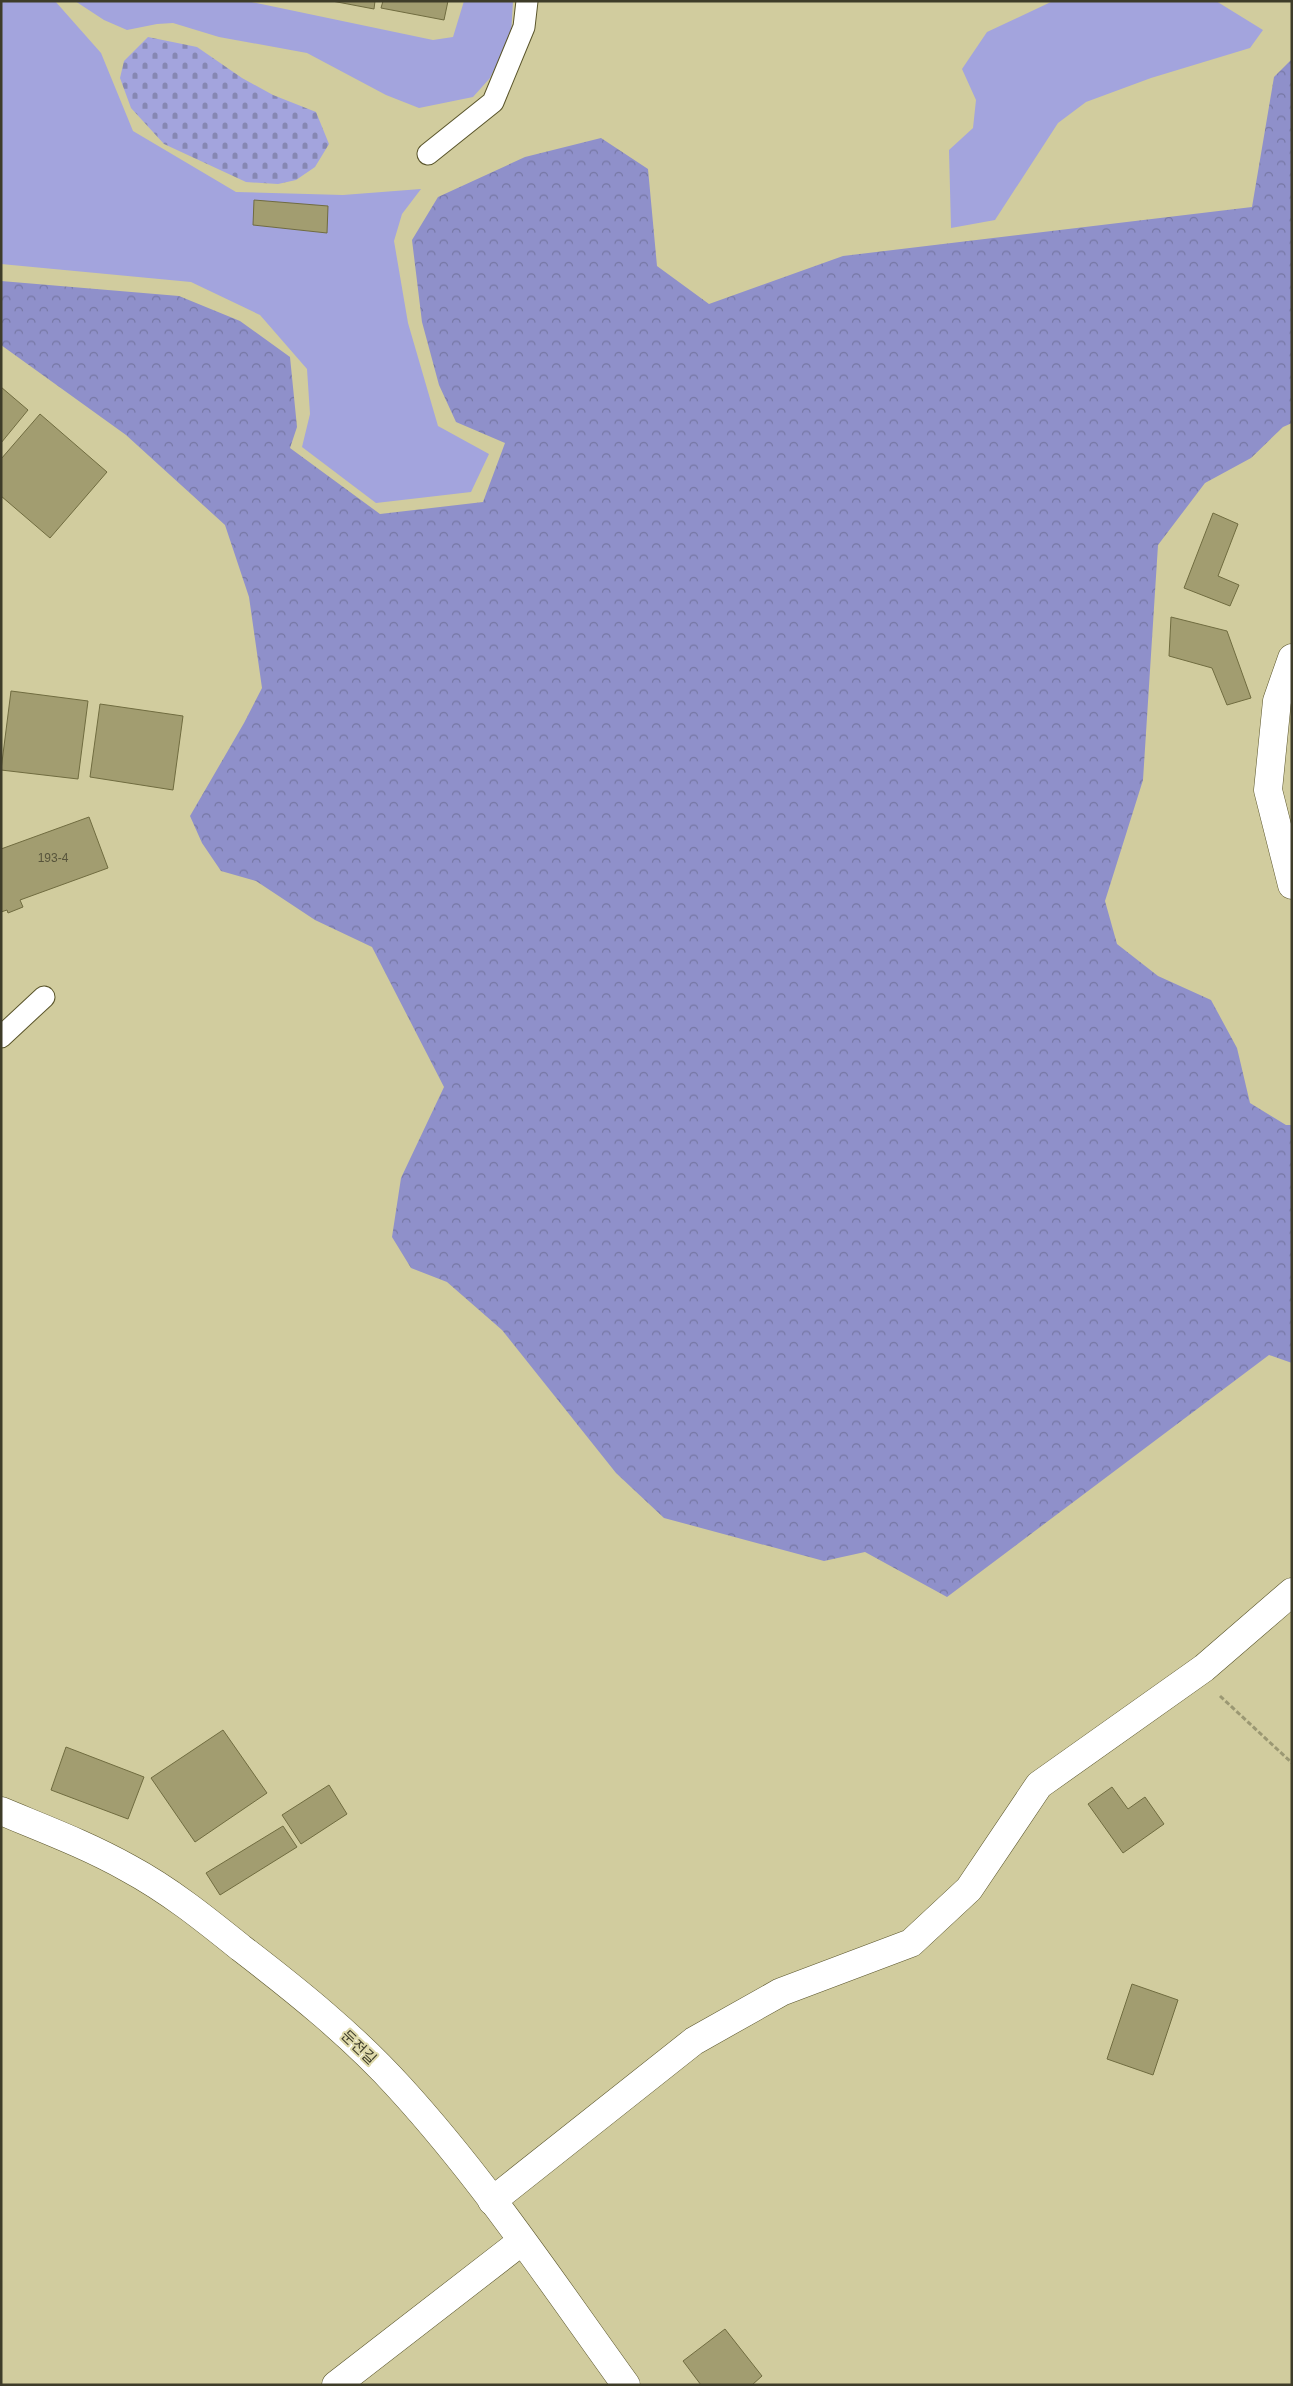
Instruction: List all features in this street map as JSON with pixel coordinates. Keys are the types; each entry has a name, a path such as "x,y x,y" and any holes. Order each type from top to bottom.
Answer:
{"street":[{"path":"1292,658 1277,701 1268,790 1292,885"},
{"path":"492,2202 694,2041 781,1992 911,1943 969,1889 1039,1785 1196,1673 1292,1592"},
{"name":"둔전길","path":"1,1811 73,1841 128,1868 182,1901 285,1982 348,2036 399,2086 443,2138 522,2241 626,2385"},
{"path":"336,2385 522,2241"}],"lane":[{"path":"428,154 493,102 524,28 527,1"},
{"path":"1,1037 44,997"}],"path":[{"path":"1196,1673 1292,1763"}],"green space":[{"path":"1,1 55,1 101,53 133,131 236,192 343,195 421,189 402,214 394,241 408,323 438,426 489,454 471,492 376,503 302,447 310,414 307,369 260,315 191,282 1,264"},
{"path":"75,1 247,1 433,40 453,37 464,1 513,1 511,36 490,78 473,97 419,108 386,95 307,53 219,37 173,23 127,30 104,20"},
{"path":"1053,1 1216,1 1263,30 1250,48 1151,78 1086,102 1058,123 995,220 951,228 949,150 973,128 976,100 962,69 987,32"},
{"path":"148,37 197,47 242,78 273,95 316,112 329,144 315,167 296,180 278,184 246,182 164,144 131,108 120,78 124,61"},
{"path":"1292,59 1292,423 1283,427 1251,458 1205,483 1158,545 1143,780 1105,901 1117,944 1158,976 1211,1000 1237,1048 1250,1103 1286,1125 1292,1125 1292,1363 1269,1355 947,1597 865,1552 824,1561 664,1518 616,1473 502,1330 447,1282 411,1268 392,1237 401,1178 444,1087 372,947 315,920 256,881 221,871 202,843 190,816 262,688 249,597 225,525 126,435 1,345 1,281 179,296 240,321 290,357 297,427 290,448 380,514 483,502 505,443 456,422 439,385 422,322 412,240 438,197 525,157 601,138 648,169 657,266 709,304 843,256 1252,207 1274,77"}],"building":[{"path":"332,1 375,1 374,9"},
{"path":"383,1 448,1 444,20 381,8"},
{"path":"254,200 328,206 327,233 253,225"},
{"path":"1,387 28,410 1,443"},
{"path":"40,414 107,472 50,538 1,496 1,459"},
{"path":"1213,513 1238,524 1218,576 1239,585 1230,606 1184,588"},
{"path":"1171,617 1227,631 1251,698 1227,705 1212,668 1169,656"},
{"path":"11,691 88,701 78,779 1,770"},
{"path":"100,704 183,716 173,790 90,777"},
{"path":"89,817 108,868 20,900 23,907 8,913 7,910 1,912 1,849"},
{"path":"223,1730 267,1793 195,1842 151,1778"},
{"path":"66,1747 144,1777 128,1819 51,1790"},
{"path":"329,1785 347,1814 301,1844 282,1815"},
{"path":"1112,1787 1128,1809 1145,1797 1164,1824 1123,1853 1088,1804"},
{"path":"283,1826 297,1847 220,1895 206,1873"},
{"path":"1132,1984 1178,2000 1153,2075 1107,2059"},
{"path":"725,2329 762,2376 752,2385 701,2385 683,2361"}]}
